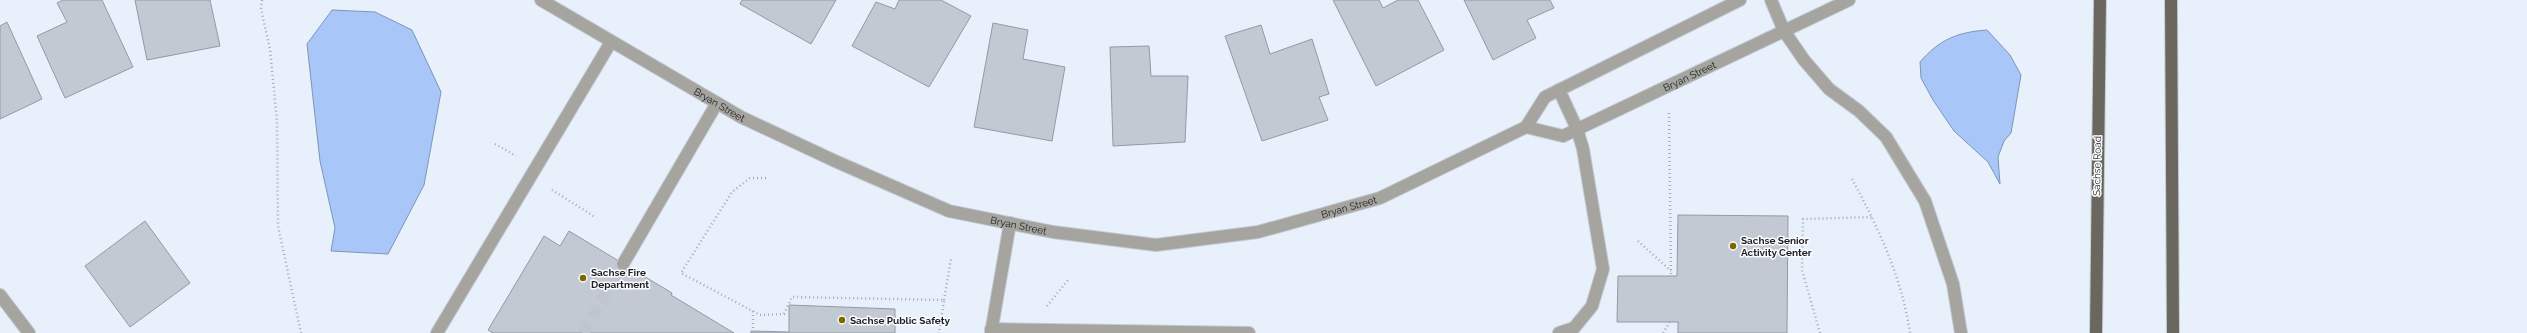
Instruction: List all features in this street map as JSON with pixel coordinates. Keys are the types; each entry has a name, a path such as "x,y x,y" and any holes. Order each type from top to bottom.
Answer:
{"main road":[{"name":"Sachse Road","path":"2096,333 2100,0"},
{"path":"2171,0 2173,333"}],"street":[{"name":"Bryan Street","path":"541,0 717,103 835,161 949,211 1053,232 1156,245 1258,232 1380,198 1526,126 1563,136 1850,0"},
{"path":"1526,126 1545,97 1740,0"},
{"path":"1771,0 1784,31 1828,89 1859,111 1886,137 1925,201 1953,284 1961,333"},
{"path":"437,333 611,42"},
{"path":"1559,90 1577,129 1584,154 1603,269 1592,306 1574,328 1559,333"},
{"path":"623,264 717,103"},
{"path":"1010,223 991,331 1249,333"},
{"path":"0,295 29,333"}],"path":[{"path":"262,0 261,9 270,49 277,121 278,226 301,333"},
{"path":"1669,112 1671,276"},
{"path":"495,144 521,159"},
{"path":"766,178 750,178 732,192 681,273 760,315 784,314 792,297 944,300"},
{"path":"1852,179 1873,217 1897,279 1910,333"},
{"path":"548,187 595,217"},
{"path":"1820,333 1802,270 1803,219 1873,217"},
{"path":"1638,241 1671,271"},
{"path":"939,333 950,259"},
{"path":"753,311 753,331"},
{"path":"1663,333 1670,322"}],"water":[{"path":"332,10 375,12 412,30 441,92 424,185 388,254 331,251 335,228 320,161 307,44"},
{"path":"1987,30 2010,55 2021,75 2011,133 2004,141 1998,157 2000,184 1988,162 1954,131 1933,100 1921,78 1920,62 1934,48 1949,38 1976,31"}],"building":[{"path":"63,0 102,0 133,67 65,98 37,36 67,22 57,3"},
{"path":"135,0 210,0 220,46 147,60"},
{"path":"742,0 836,0 811,44 740,4"},
{"path":"899,0 941,0 971,16 929,87 852,46 876,2 895,9"},
{"path":"1333,0 1379,0 1383,8 1398,0 1418,0 1444,50 1376,86"},
{"path":"1464,0 1550,0 1554,8 1527,20 1536,38 1493,60"},
{"path":"7,22 42,99 0,119 0,26"},
{"path":"993,23 1028,30 1023,59 1065,67 1052,141 974,127"},
{"path":"1261,25 1270,54 1312,39 1329,94 1319,97 1328,120 1262,141 1225,36"},
{"path":"1149,46 1151,76 1188,76 1185,142 1113,146 1110,47"},
{"name":"Sachse Senior Activity Center","path":"1678,215 1788,216 1787,333 1678,333 1678,322 1617,322 1618,276 1677,276"},
{"path":"145,221 190,283 130,327 85,266"},
{"name":"Sachse Fire Department","path":"569,231 672,293 671,295 734,333 493,333 488,330 544,236 560,246"},
{"name":"Sachse Public Safety","path":"789,305 895,309 895,333 751,333 751,331 789,332"}],"tunnel":[{"path":"583,333 623,264"}],"place":[{"name":"Sachse Senior Activity Center","path":"1733,246"},
{"name":"Sachse Fire Department","path":"583,278"},
{"name":"Sachse Public Safety","path":"842,320"}]}
